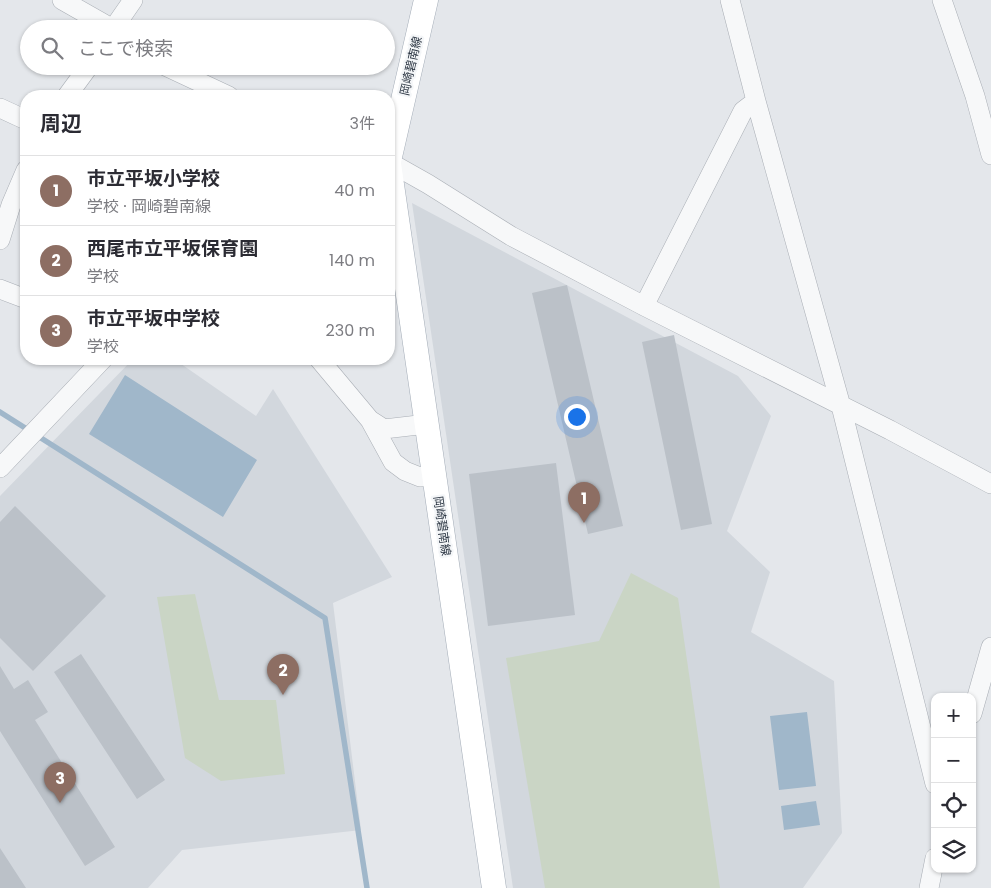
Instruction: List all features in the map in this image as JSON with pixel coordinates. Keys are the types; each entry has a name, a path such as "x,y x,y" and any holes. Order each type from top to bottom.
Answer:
{"main road":[{"name":"岡崎碧南線","path":"395,136 426,0"},
{"name":"岡崎碧南線","path":"395,203 494,888"}],"street":[{"path":"62,0 97,20"},
{"path":"119,20 133,0"},
{"path":"730,0 756,101 841,406 935,783"},
{"path":"942,0 990,146"},
{"path":"71,90 82,75"},
{"path":"184,75 216,90"},
{"path":"644,306 743,111 756,101"},
{"path":"0,108 20,117"},
{"path":"395,165 511,236 991,484"},
{"path":"0,240 20,184"},
{"path":"0,288 20,296"},
{"path":"3,464 97,365"},
{"path":"324,365 370,420 393,462 405,471 420,477 435,476"},
{"path":"370,420 384,429 427,424"},
{"path":"976,700 991,647"},
{"path":"929,888 932,873"}],"shaded area":[{"path":"412,203 738,376 771,416 727,531 770,572 751,632 834,681 842,833 803,888 513,888"},
{"path":"127,365 183,365 256,416 273,389 392,577 333,603 361,830 182,850 148,888 0,888 0,496"}],"green space":[{"path":"631,573 678,598 720,888 545,888 506,658 599,641"},
{"path":"195,594 219,700 276,700 285,774 221,781 185,758 157,597"}],"water":[{"path":"125,375 257,460 223,517 89,434"},
{"path":"807,712 816,786 779,790 770,716"},
{"path":"816,801 820,825 784,830 781,806"}],"building":[{"path":"567,285 623,526 588,534 532,293"},
{"path":"674,335 712,524 681,530 642,342"},
{"path":"556,463 575,615 488,626 469,474"},
{"path":"15,506 106,596 33,671 0,638 0,522"},
{"path":"81,654 165,780 137,799 54,672"},
{"path":"0,666 14,689 28,680 48,712 35,720 115,847 85,866 0,731"},
{"path":"0,848 26,888 0,888"}],"waterway":[{"path":"0,412 325,618 367,888"}],"place":[{"name":"市立平坂小学校","path":"584,523"},
{"name":"西尾市立平坂保育園","path":"283,695"},
{"name":"市立平坂中学校","path":"60,803"}]}
